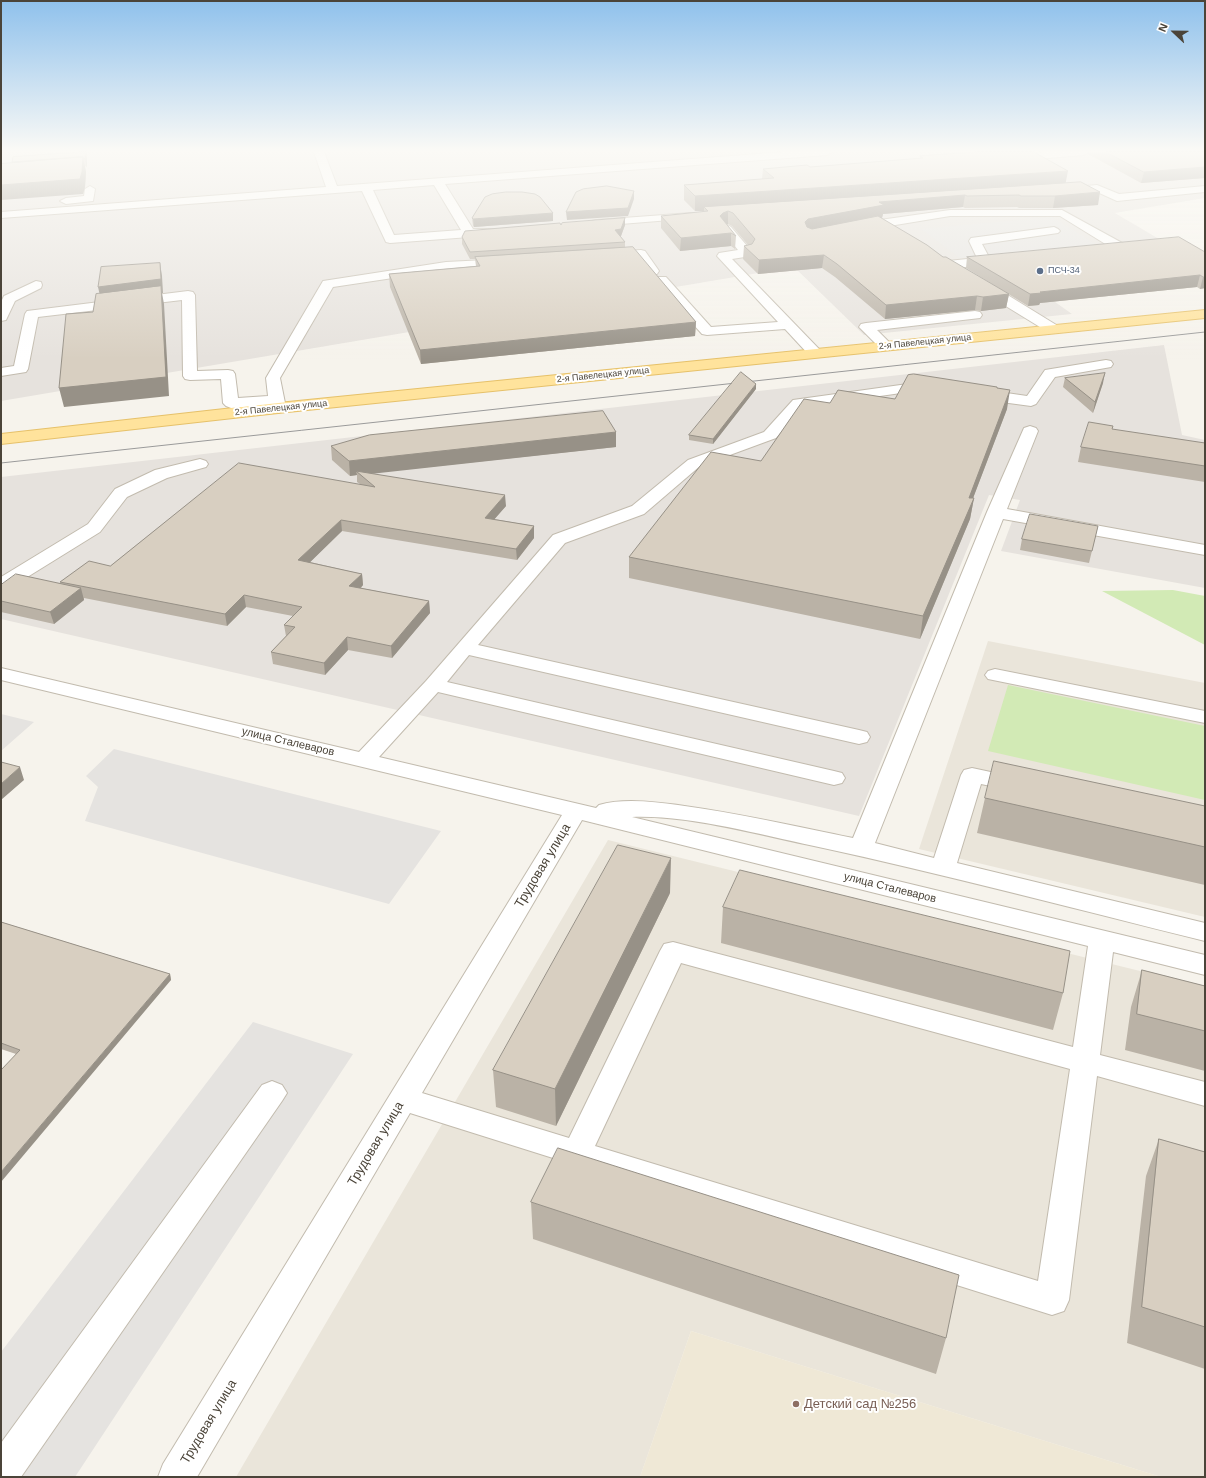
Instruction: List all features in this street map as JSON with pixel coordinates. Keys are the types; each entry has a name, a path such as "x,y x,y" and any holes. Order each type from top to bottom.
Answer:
{"main road":[{"name":"2-я Павелецкая улица","path":"1,439 278,404 1205,314"}],"street":[{"path":"382,221 390,239 508,230"},
{"path":"463,221 469,233"},
{"path":"585,224 624,221"},
{"path":"849,229 893,221"},
{"path":"1076,221 1120,247 1089,250"},
{"path":"879,223 898,235"},
{"path":"727,229 747,253 723,256 815,353"},
{"path":"985,261 975,241 1054,232"},
{"path":"594,257 641,254 657,275 707,331 789,325"},
{"path":"936,258 1054,329"},
{"path":"948,265 1009,259"},
{"path":"1,318 188,295 190,376 228,374 231,404 278,404 273,378 328,284 446,266 516,262"},
{"path":"1,318 9,299 36,284"},
{"path":"1,372 21,369 32,314"},
{"path":"886,346 866,327 975,315"},
{"path":"364,760 433,685 559,539 638,510 694,463 770,434 798,403 922,386 1031,401 1050,373 1106,364"},
{"path":"861,848 1030,431"},
{"path":"2,584 94,528 121,493 161,474 200,464"},
{"path":"996,512 1205,550"},
{"path":"464,648 859,737"},
{"name":"улица Сталеваров","path":"1,674 576,811 1205,965"},
{"path":"995,675 1205,717"},
{"path":"433,685 834,778"},
{"path":"943,868 972,775 1042,789"},
{"name":"улица Сталеваров","path":"576,811 648,809 719,818 861,848 1205,932"},
{"name":"Трудовая улица","path":"176,1477 576,811"},
{"path":"403,1099 1052,1300 1102,940"},
{"path":"577,1153 673,951 1205,1094"},
{"path":"1,1474 272,1093"}],"shaded area":[{"path":"1,221 1129,221 1193,259 1020,277 1072,314 864,335 794,267 1,401"},
{"path":"1009,221 1058,221 1097,245 960,258 921,229"},
{"path":"1164,345 1182,435 1205,440 1205,588 1001,551 1020,500 989,495 859,816 1,619 1,477"},
{"path":"988,641 1205,683 1205,917 919,849"},
{"path":"1,714 34,722 1,751"},
{"path":"114,749 441,831 389,904 85,821 98,787 86,776"},
{"path":"608,840 1205,987 1205,1477 1161,1477 691,1331 640,1477 236,1477"},
{"path":"253,1022 353,1054 75,1477 1,1477 1,1352"},
{"name":"Детский сад №256","path":"691,1331 1161,1477 640,1477"}],"green space":[{"path":"1173,590 1205,596 1205,645 1102,591"},
{"path":"1008,685 1205,726 1205,800 988,751"}],"building":[{"path":"624,221 621,229 615,230 625,242 470,252 462,237 465,231 560,223 561,225 562,223"},
{"path":"666,221 724,221 736,236 731,233 681,238"},
{"path":"740,221 806,221 807,227 812,229 853,221 886,221 927,245 943,257 946,257 1009,294 886,305 824,255 759,260 744,246 752,244 755,239"},
{"path":"1179,237 1205,252 1205,277 1200,275 1030,294 967,257"},
{"path":"633,247 696,322 420,350 389,274 480,266 475,257"},
{"path":"160,263 161,279 98,287 101,267"},
{"path":"161,286 166,377 59,388 66,314 93,312 96,294"},
{"path":"741,372 756,384 713,439 689,435"},
{"path":"1105,373 1095,402 1065,378"},
{"path":"914,374 1010,390 969,498 974,498 923,616 629,557 711,452 761,461 804,399 830,403 838,390 895,399 908,375"},
{"path":"603,411 616,432 349,461 331,446 369,435"},
{"path":"1089,422 1113,426 1112,429 1205,443 1205,466 1081,447"},
{"path":"239,463 375,487 356,471 505,495 485,518 534,526 516,549 341,520 298,560 362,574 349,586 429,601 391,646 347,637 324,663 271,652 295,627 284,625 302,607 244,595 225,614 60,582 89,561 110,566"},
{"path":"1030,514 1098,526 1092,551 1022,539"},
{"path":"16,574 81,588 50,612 1,601 1,585"},
{"path":"994,761 1205,806 1205,847 985,798"},
{"path":"1,762 20,767 1,784"},
{"path":"618,845 671,858 555,1089 493,1070"},
{"path":"740,870 1070,951 1063,993 723,907"},
{"path":"1,922 170,974 1,1172 1,1070 20,1050 1,1043"},
{"path":"1142,970 1205,986 1205,1031 1137,1014"},
{"path":"1159,1139 1205,1152 1205,1327 1142,1307"},
{"path":"558,1148 959,1275 946,1338 531,1202"}],"tram line":[{"path":"1,463 1205,332"}],"place":[{"name":"ПСЧ-34","path":"1040,271"},
{"name":"Детский сад №256","path":"796,1404"}]}
